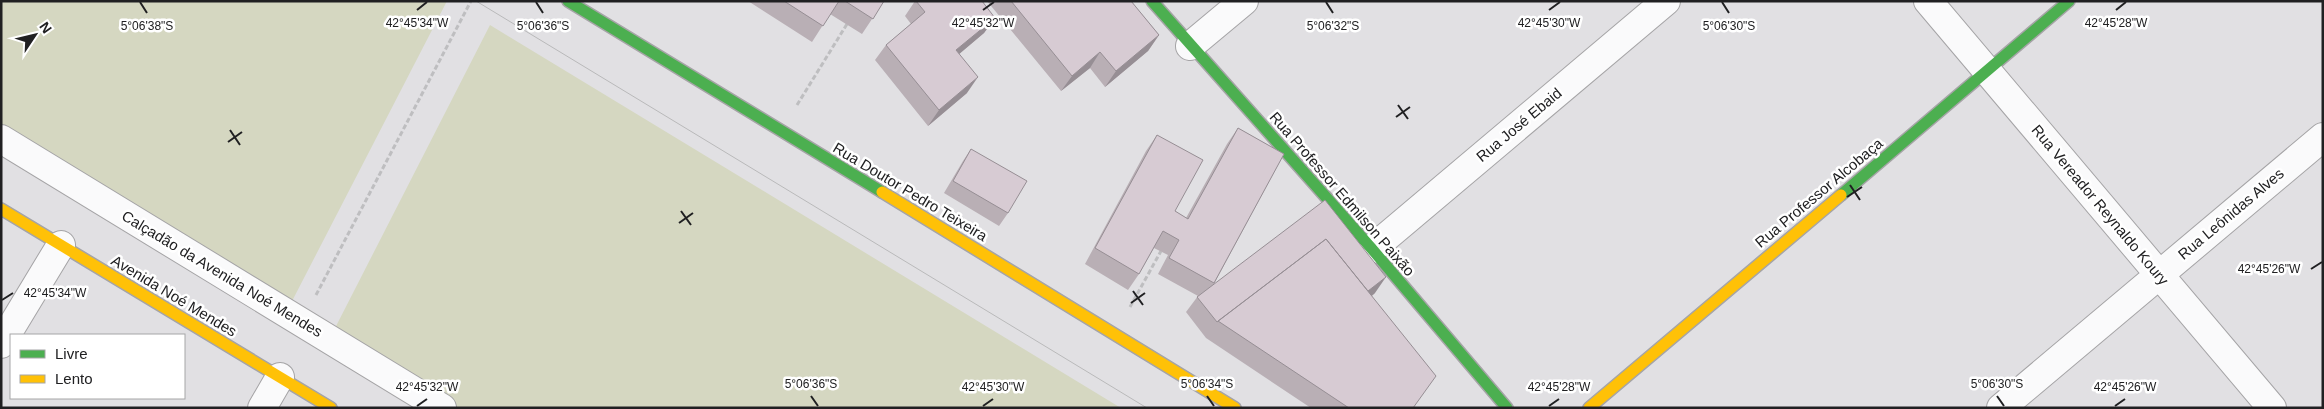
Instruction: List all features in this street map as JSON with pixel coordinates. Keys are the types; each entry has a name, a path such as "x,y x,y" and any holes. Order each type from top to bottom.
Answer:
{"street":[{"name":"Rua Doutor Pedro Teixeira","path":"568,1 1235,408"},
{"name":"Rua Professor Edmilson Paixão","path":"1152,1 1372,249 1506,408"},
{"path":"1190,46 1244,1"},
{"name":"Rua José Ebaid","path":"1372,249 1666,1"},
{"name":"Rua Vereador Reynaldo Koury","path":"1928,1 2272,408"},
{"name":"Rua Professor Alcobaça","path":"1589,408 2069,1"},
{"name":"Rua Leônidas Alves","path":"2001,408 2323,136"},
{"name":"Calçadão da Avenida Noé Mendes","path":"1,139 442,408"},
{"name":"Avenida Noé Mendes","path":"1,209 332,408"},
{"path":"1,344 61,245"},
{"path":"262,408 280,377"}],"path":[{"path":"302,323 472,1"},
{"path":"782,132 847,24"},
{"path":"1115,334 1161,251"}],"green space":[{"path":"1,1 447,1 289,307 1,129"},
{"path":"490,25 1121,408 455,408 332,334"}],"building":[{"path":"784,1 839,1 823,26"},
{"path":"845,1 884,1 873,19"},
{"path":"916,1 982,1 995,18 956,50 978,77 939,110 886,45 925,12"},
{"path":"1011,1 1131,1 1159,35 1116,71 1100,52 1072,76"},
{"path":"1238,128 1284,154 1214,283 1169,258 1179,240 1163,231 1139,274 1095,248 1157,135 1203,160 1175,211 1188,219"},
{"path":"971,149 1027,181 1008,213 953,181"},
{"path":"1325,200 1386,277 1368,291 1326,239 1217,322 1197,297"},
{"path":"1326,239 1436,376 1413,408 1349,408 1218,321"}],"tram line":[{"path":"476,1 1147,408"}],"traffic: fast":[{"path":"568,1 882,192"},
{"path":"1152,1 1372,249 1507,408"},
{"path":"1841,195 2069,1"}],"traffic: slow":[{"path":"882,192 1235,408"},
{"path":"1589,408 1841,195"},
{"path":"1,209 331,408"}]}
